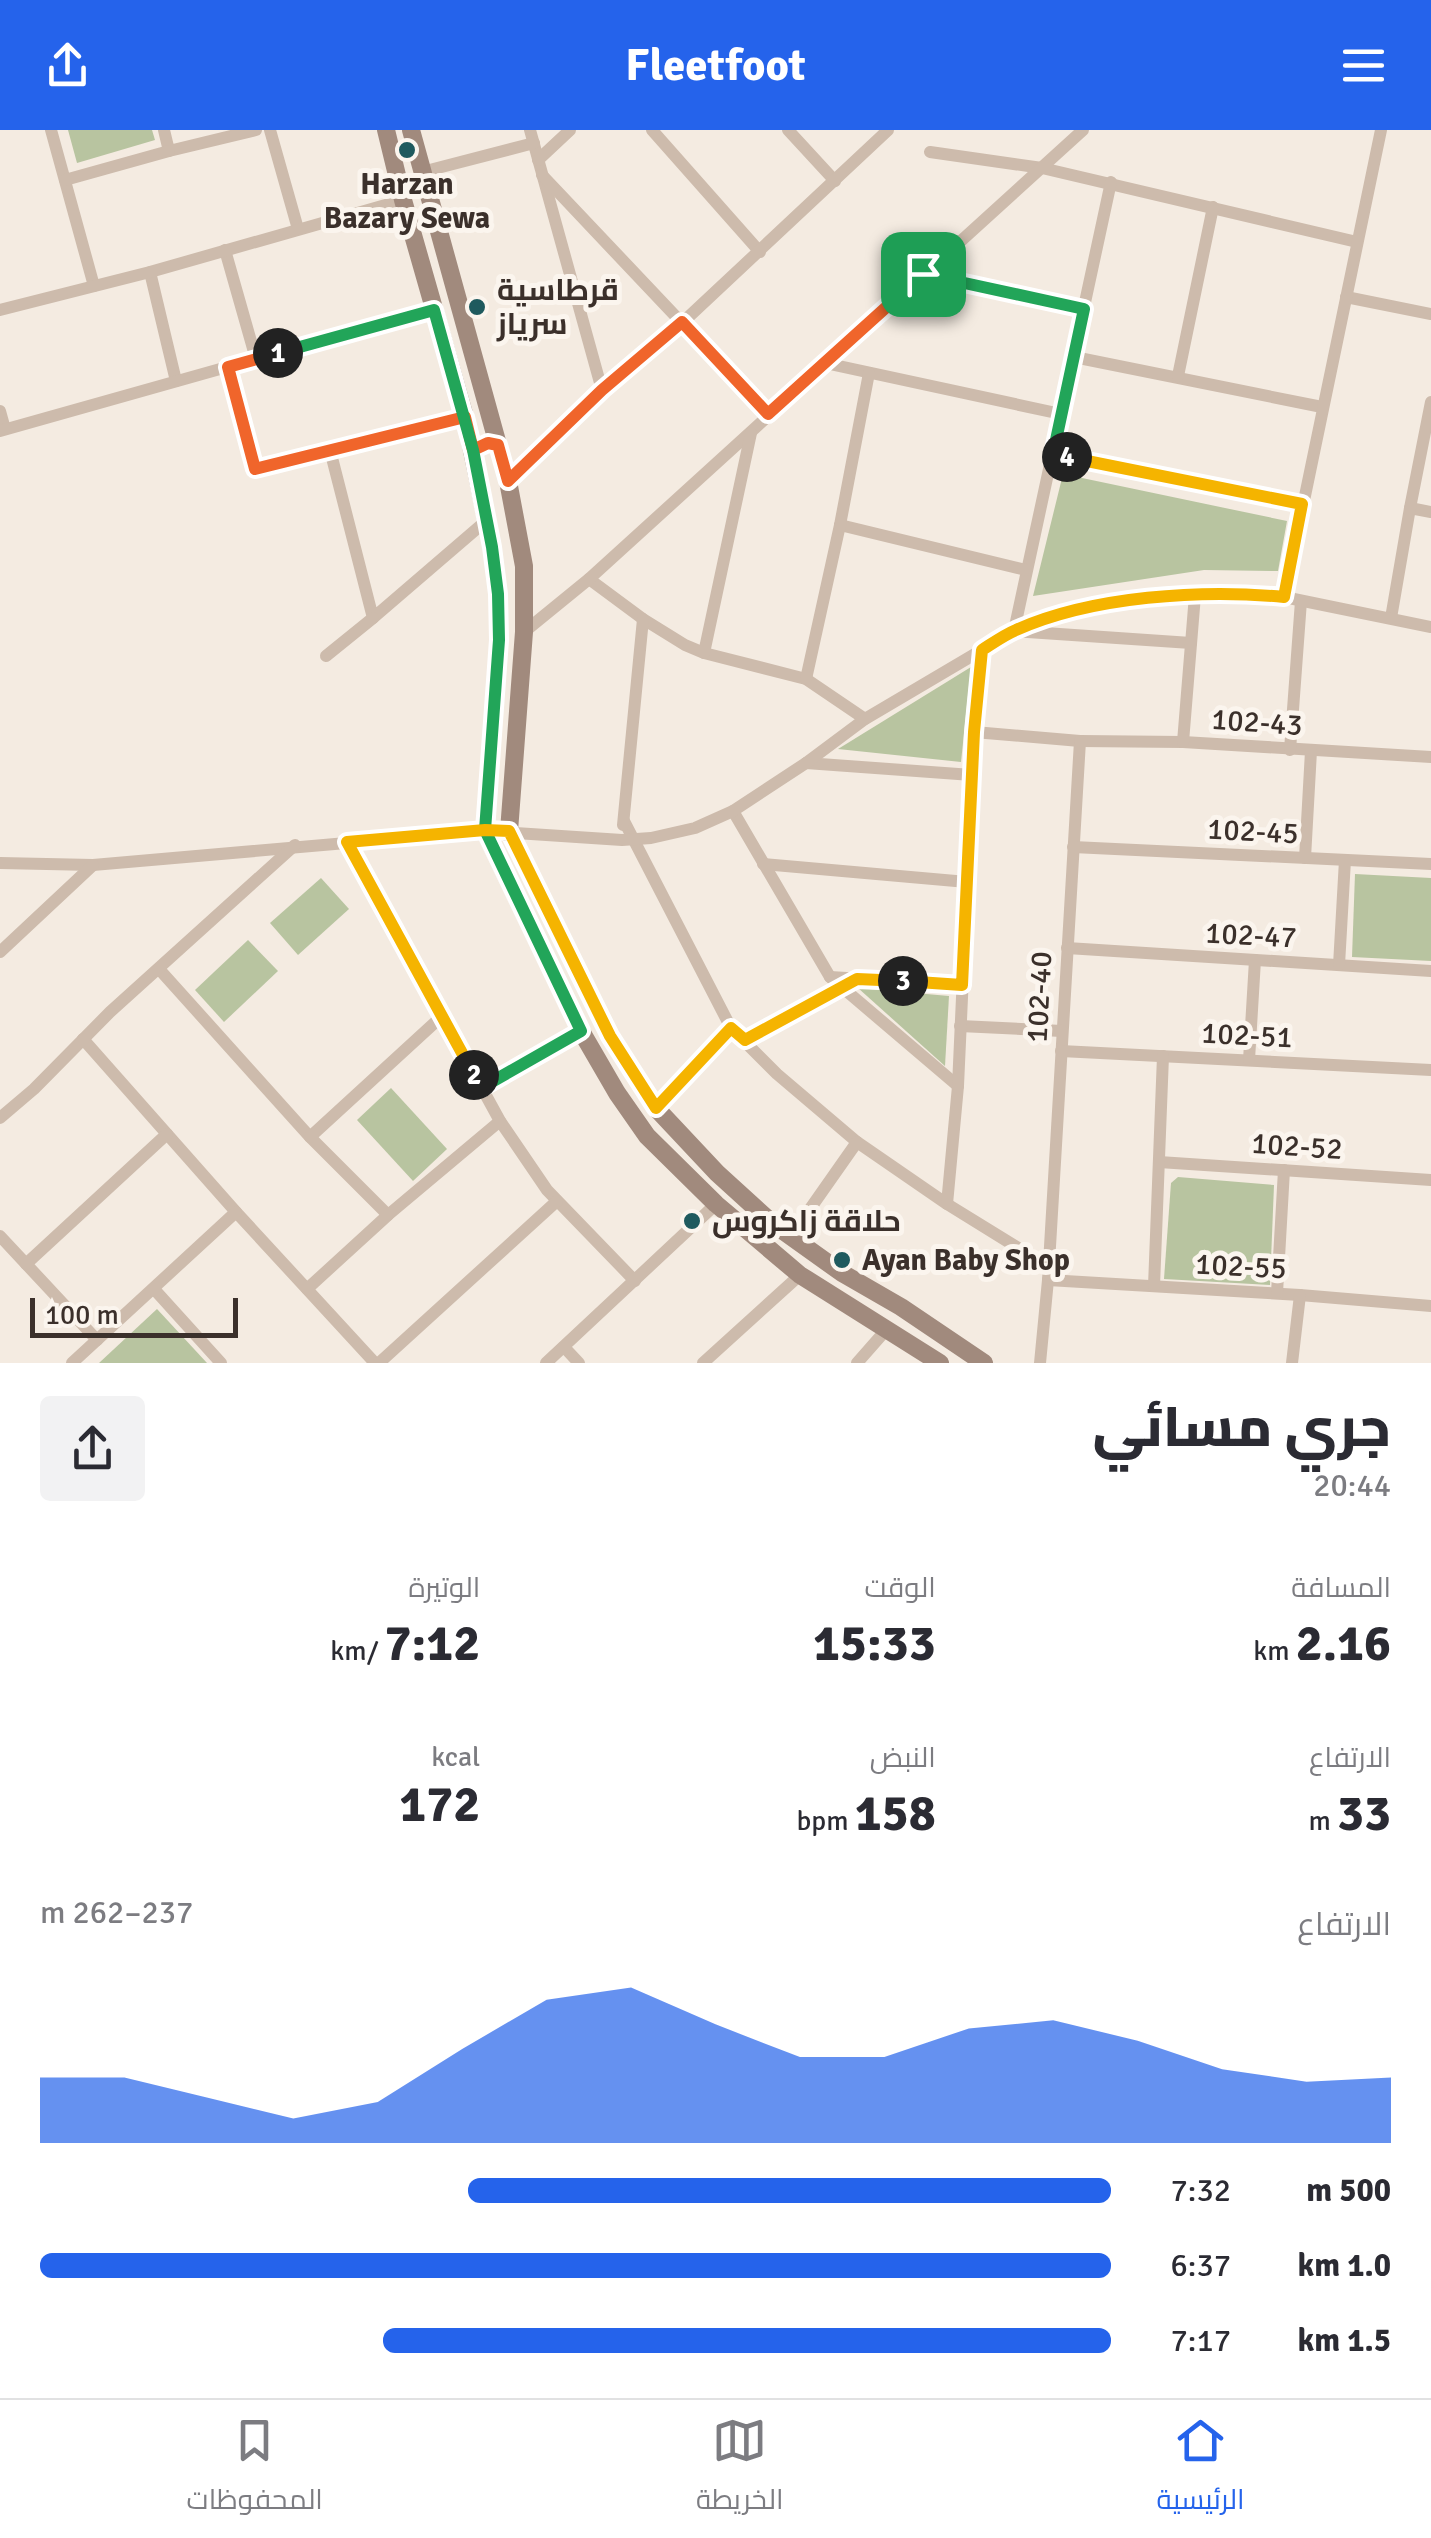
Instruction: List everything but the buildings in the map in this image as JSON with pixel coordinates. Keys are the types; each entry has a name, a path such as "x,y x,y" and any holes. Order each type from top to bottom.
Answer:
{"main road":[{"path":"386,130 473,450 496,571 499,626 485,830 581,1031 636,1122 716,1204 800,1274 940,1363"},
{"path":"412,130 508,481 524,566 524,632 509,831 610,1036 656,1108 737,1193 772,1223 842,1273 984,1363"},
{"path":"463,412 485,399"},
{"path":"473,450 488,443 498,445"}],"street":[{"path":"52,130 94,286"},
{"path":"164,130 169,150"},
{"path":"65,180 256,130"},
{"path":"270,130 298,229"},
{"path":"538,160 570,130"},
{"path":"652,130 760,252"},
{"path":"788,130 836,181"},
{"path":"508,481 602,390 760,252 888,130"},
{"path":"524,632 589,579 1084,130"},
{"path":"1284,597 1381,130"},
{"path":"422,172 532,136 602,390"},
{"path":"930,152 1111,182 1358,242"},
{"path":"542,175 768,414"},
{"path":"1014,631 1111,182"},
{"path":"0,310 403,200"},
{"path":"1178,376 1213,207"},
{"path":"225,250 256,359"},
{"path":"150,272 176,381"},
{"path":"923,274 1084,309"},
{"path":"1346,298 1431,314"},
{"path":"0,410 3,430 434,310"},
{"path":"1074,357 1322,407"},
{"path":"825,362 1061,414"},
{"path":"228,367 255,469 463,412"},
{"path":"806,679 869,373"},
{"path":"1391,618 1430,410"},
{"path":"704,653 751,430"},
{"path":"330,450 372,618"},
{"path":"1053,454 1302,504"},
{"path":"1410,508 1431,512"},
{"path":"326,656 487,520"},
{"path":"840,525 1026,570"},
{"path":"589,579 685,646 806,679 866,719"},
{"path":"1,859 93,864 485,830 627,840 674,834 733,811 866,719 1014,631 1084,608 1151,598 1243,594 1284,597 1431,628"},
{"path":"1183,742 1195,596"},
{"path":"1290,750 1302,601"},
{"path":"643,619 624,820 627,840 731,1028 777,1074 857,1142 1048,1273"},
{"path":"1014,631 1190,643"},
{"path":"948,1204 982,650"},
{"path":"974,732 1080,741"},
{"name":"102-43","path":"1080,741 1183,742 1431,758"},
{"name":"102-40","path":"1040,1363 1080,741"},
{"path":"1304,858 1311,751"},
{"path":"806,762 972,775"},
{"path":"733,811 830,977 958,1086"},
{"path":"347,842 500,1121 558,1201 635,1282"},
{"path":"0,1118 295,845"},
{"name":"102-45","path":"1073,847 1431,864"},
{"path":"1339,965 1346,860"},
{"path":"0,952 93,864"},
{"path":"763,864 967,882"},
{"name":"102-47","path":"1067,948 1431,971"},
{"path":"1249,1060 1255,960"},
{"path":"159,969 310,1137 388,1214"},
{"path":"830,977 962,985"},
{"path":"745,1040 857,979"},
{"path":"310,1137 442,1016"},
{"path":"960,1026 1062,1031"},
{"path":"656,1108 731,1028"},
{"path":"481,1088 581,1031"},
{"path":"83,1039 236,1212 378,1363 558,1201"},
{"name":"102-51","path":"1061,1051 1431,1070"},
{"path":"1154,1286 1163,1056"},
{"path":"307,1289 388,1214 500,1121"},
{"path":"26,1264 167,1134"},
{"path":"791,1236 857,1142"},
{"name":"102-52","path":"1159,1162 1431,1180"},
{"path":"1277,1294 1284,1170"},
{"path":"546,1363 716,1204"},
{"path":"72,1363 236,1212"},
{"path":"0,1236 97,1340"},
{"name":"102-55","path":"1048,1273 1154,1286 1431,1306"},
{"path":"702,1363 800,1274"},
{"path":"154,1289 221,1363"},
{"path":"1292,1363 1300,1295"},
{"path":"858,1363 886,1330"},
{"path":"564,1347 579,1363"}],"green space":[{"path":"68,130 152,130 155,140 77,163"},
{"path":"1063,474 1287,521 1278,571 1204,570 1033,596"},
{"path":"971,667 961,762 838,749"},
{"path":"1355,874 1431,878 1431,961 1352,957"},
{"path":"321,878 349,909 298,955 270,923"},
{"path":"248,940 278,971 224,1022 195,990"},
{"path":"858,988 949,996 945,1066"},
{"path":"391,1088 447,1149 413,1181 357,1120"},
{"path":"1178,1177 1274,1185 1270,1285 1164,1279 1171,1183"},
{"path":"157,1309 207,1363 99,1363"}],"place":[{"name":"Harzan Bazary Sewa","path":"407,150"},
{"name":"قرطاسية سرياز","path":"477,307"},
{"name":"حلاقة زاکروس","path":"692,1221"},
{"name":"Ayan Baby Shop","path":"842,1260"}],"route":[{"path":"923,274 768,414 682,322 602,390 508,481 498,445 488,443 473,450 465,417 255,469 228,367 434,310 462,406 465,417 473,450 498,594 499,640 485,830 581,1031 481,1088 347,842 485,830 509,831 610,1036 656,1108 731,1028 745,1040 857,979 962,985 974,732 982,650 1014,631 1084,608 1174,596 1284,597 1302,504 1053,454 1084,309 923,274"}]}
